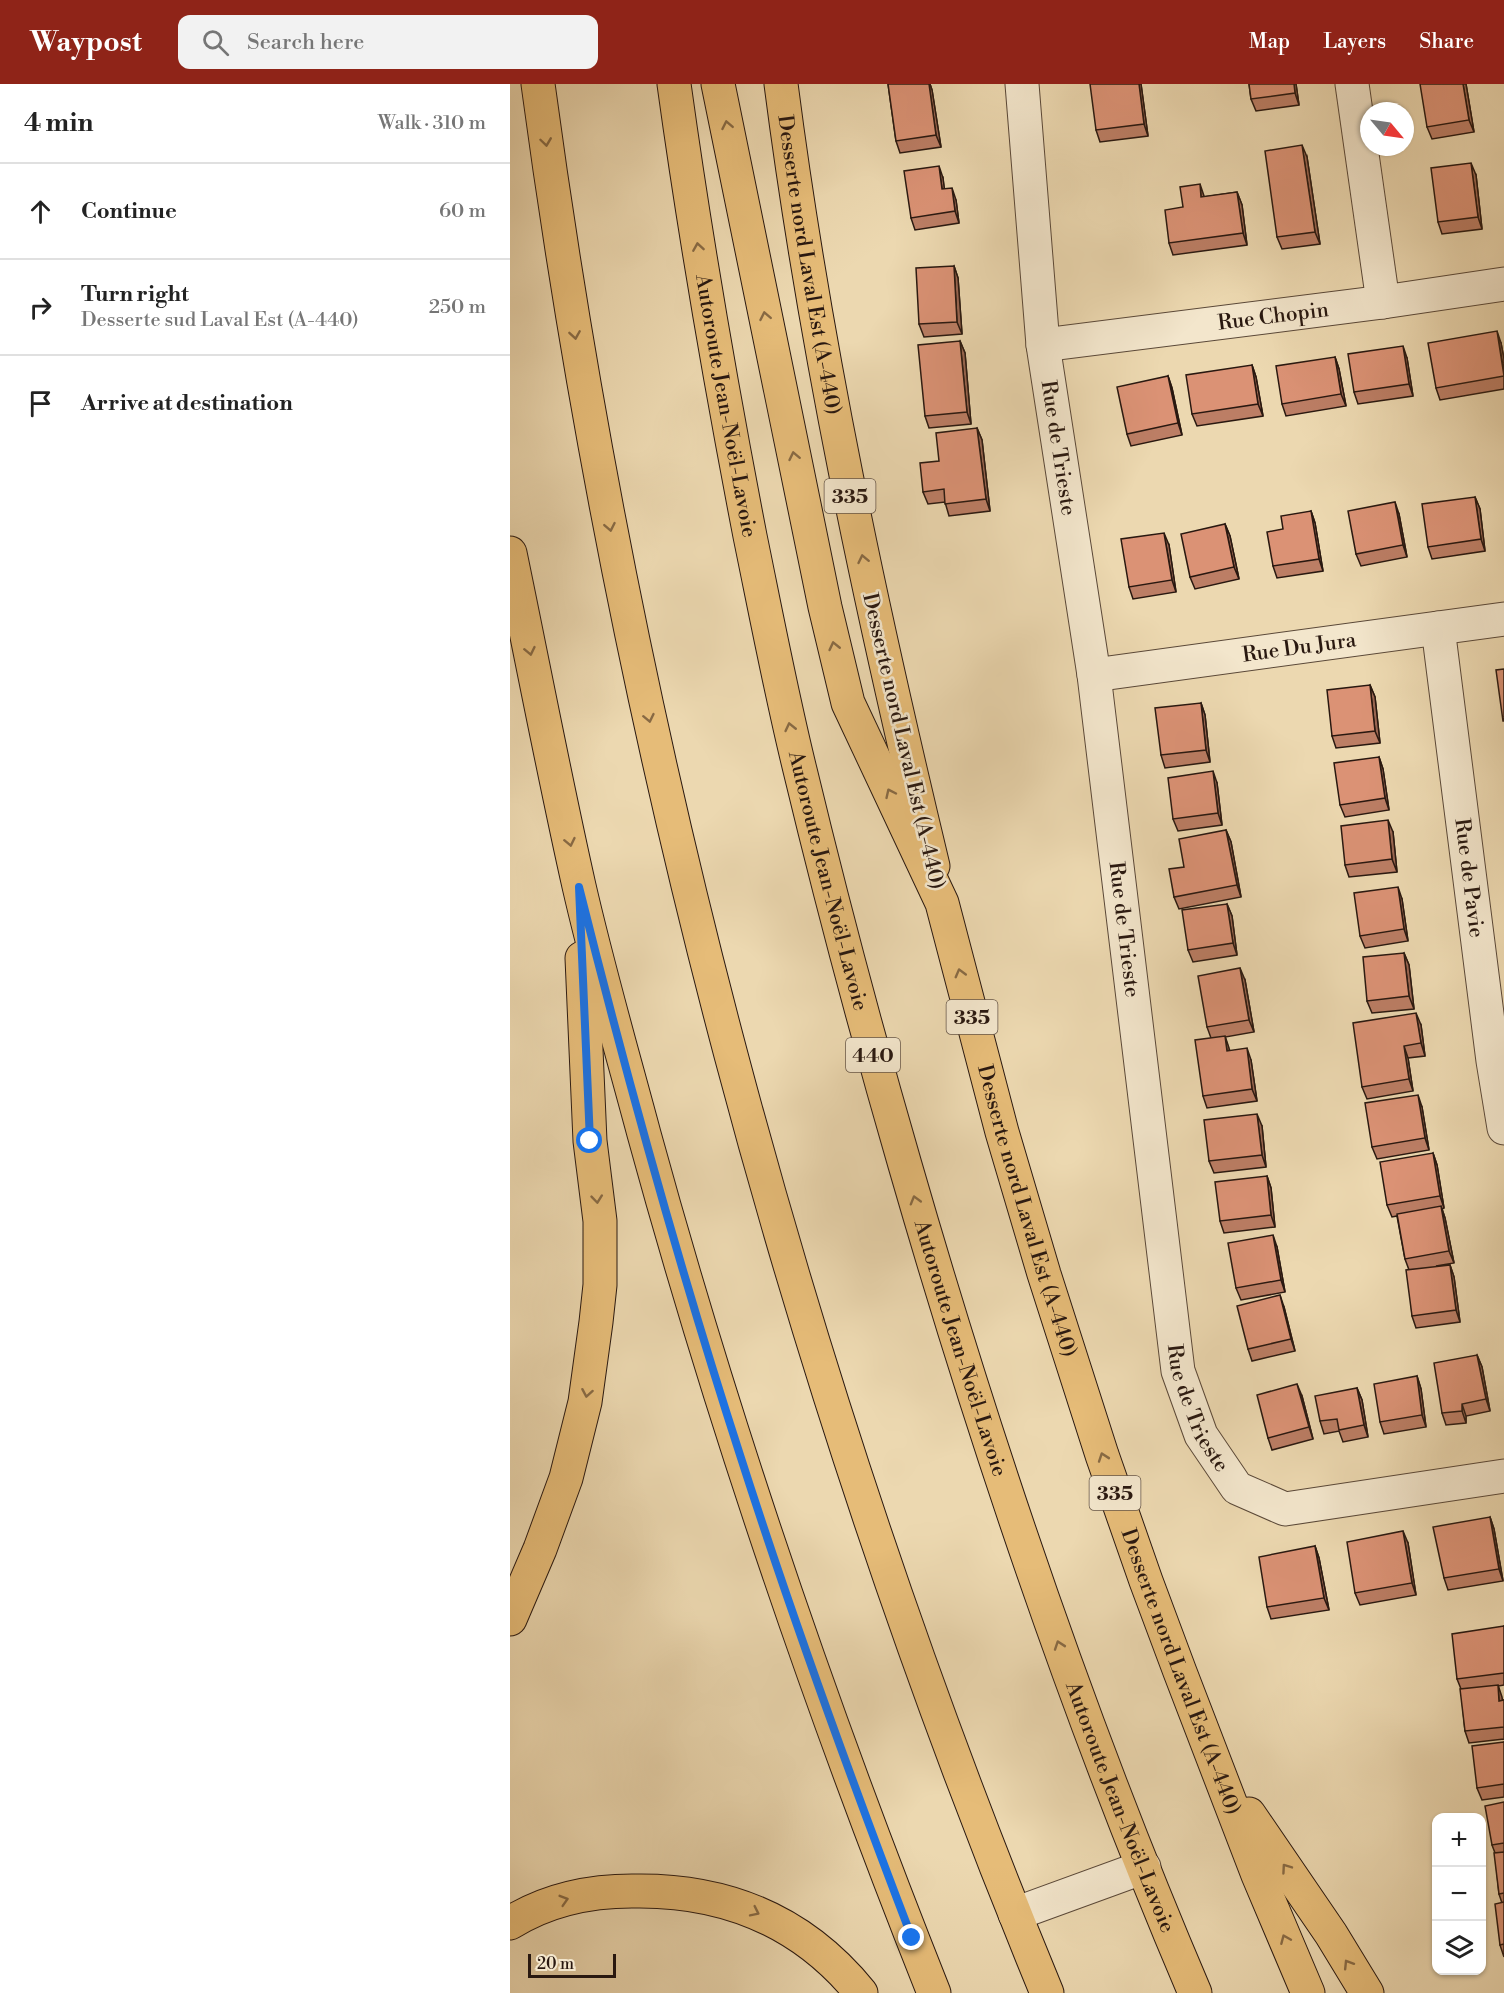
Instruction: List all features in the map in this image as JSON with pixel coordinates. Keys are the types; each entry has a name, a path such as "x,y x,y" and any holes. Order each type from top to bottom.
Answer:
{"main road":[{"path":"538,84 568,297 604,494 654,744 712,984 786,1251 857,1478 930,1690 1047,1993"},
{"name":"Autoroute Jean-Noël-Lavoie","path":"674,84 708,310 740,482 785,708 843,941 934,1267 985,1431 1065,1661 1195,1993"},
{"path":"718,84 825,607 848,703 942,903"},
{"name":"Desserte nord Laval Est (A-440)","path":"781,84 804,238 857,534 884,662 942,903 1002,1132 1063,1334 1142,1572 1258,1875 1308,1993"},
{"path":"510,553 579,887 674,1243 740,1458 817,1685 934,1993"},
{"path":"510,1619 540,1549 566,1478 585,1402 597,1313 600,1221 590,1141 579,887"},
{"path":"1217,1768 1331,1934 1367,1993"},
{"path":"510,1923 564,1899 590,1893 667,1891 718,1898 745,1908 797,1935 841,1970 861,1993"}],"street":[{"name":"Rue de Trieste","path":"1022,84 1043,345 1094,675 1178,1371 1201,1435 1237,1488 1284,1509 1504,1476"},
{"path":"1352,84 1383,302"},
{"name":"Rue Chopin","path":"1043,345 1383,302 1504,284"},
{"name":"Rue Du Jura","path":"1094,675 1504,619"},
{"name":"Rue de Pavie","path":"1438,628 1499,1060 1504,1128"},
{"path":"1015,1914 1144,1867"}],"building":[{"path":"888,84 929,84 936,135 896,141"},
{"path":"1090,84 1139,84 1144,124 1096,130"},
{"path":"1249,84 1294,84 1295,93 1251,99"},
{"path":"1420,84 1463,84 1469,120 1427,127"},
{"path":"1302,145 1315,232 1277,237 1265,151"},
{"path":"1471,163 1478,217 1438,222 1431,168"},
{"path":"939,166 942,189 952,188 955,211 911,218 904,171"},
{"path":"1200,184 1201,197 1237,192 1243,233 1169,243 1165,210 1183,207 1180,187"},
{"path":"954,266 957,322 919,324 916,268"},
{"path":"1497,331 1504,376 1436,388 1428,343"},
{"path":"960,341 967,412 925,416 918,345"},
{"path":"1403,346 1409,384 1354,392 1348,354"},
{"path":"1335,357 1341,394 1282,404 1276,366"},
{"path":"1252,365 1258,404 1192,414 1186,375"},
{"path":"1168,376 1178,423 1127,434 1117,387"},
{"path":"977,428 986,499 945,504 944,489 923,492 920,463 939,461 936,433"},
{"path":"1475,497 1481,539 1428,547 1422,504"},
{"path":"1395,502 1403,545 1356,554 1348,511"},
{"path":"1311,511 1319,559 1273,566 1267,532 1283,529 1281,516"},
{"path":"1225,524 1234,567 1190,577 1181,534"},
{"path":"1164,533 1172,580 1129,587 1121,539"},
{"path":"1504,669 1504,721 1503,721 1496,670"},
{"path":"1370,685 1375,731 1332,736 1327,690"},
{"path":"1201,703 1206,750 1161,755 1155,708"},
{"path":"1379,757 1385,798 1340,805 1334,763"},
{"path":"1213,771 1218,813 1173,819 1168,778"},
{"path":"1388,820 1392,859 1345,865 1341,826"},
{"path":"1226,830 1237,885 1174,897 1169,869 1184,867 1179,839"},
{"path":"1398,887 1404,929 1360,936 1354,893"},
{"path":"1227,904 1233,943 1188,950 1182,910"},
{"path":"1404,953 1409,996 1367,1001 1363,957"},
{"path":"1240,968 1249,1020 1207,1027 1198,976"},
{"path":"1416,1013 1421,1043 1404,1046 1409,1079 1362,1087 1353,1023"},
{"path":"1225,1036 1227,1051 1247,1048 1252,1089 1203,1096 1195,1040"},
{"path":"1418,1095 1425,1138 1372,1147 1365,1103"},
{"path":"1257,1114 1262,1155 1209,1161 1204,1120"},
{"path":"1433,1153 1440,1196 1387,1205 1380,1162"},
{"path":"1267,1176 1271,1215 1220,1221 1215,1182"},
{"path":"1441,1206 1449,1251 1405,1259 1397,1214"},
{"path":"1273,1235 1281,1280 1236,1288 1228,1243"},
{"path":"1450,1265 1456,1310 1412,1316 1406,1270"},
{"path":"1280,1295 1291,1339 1248,1349 1237,1306"},
{"path":"1477,1355 1486,1399 1462,1404 1462,1411 1442,1413 1434,1363"},
{"path":"1417,1376 1422,1415 1380,1422 1374,1384"},
{"path":"1297,1384 1309,1427 1268,1438 1257,1395"},
{"path":"1357,1388 1364,1425 1339,1430 1337,1419 1320,1421 1315,1396"},
{"path":"1490,1517 1499,1569 1444,1578 1433,1527"},
{"path":"1403,1531 1412,1583 1355,1593 1347,1542"},
{"path":"1315,1546 1324,1598 1267,1607 1259,1557"},
{"path":"1504,1626 1504,1673 1457,1679 1452,1634"},
{"path":"1498,1685 1499,1701 1504,1700 1504,1727 1465,1731 1460,1689"},
{"path":"1504,1742 1504,1784 1477,1788 1472,1746"},
{"path":"1504,1802 1504,1843 1492,1845 1485,1806"},
{"path":"1504,1852 1504,1893 1499,1894 1494,1853"},
{"path":"1504,1902 1504,1944 1500,1945 1495,1904"}],"route":[{"path":"590,1141 579,887 674,1243 740,1458 817,1685 912,1938"}]}
